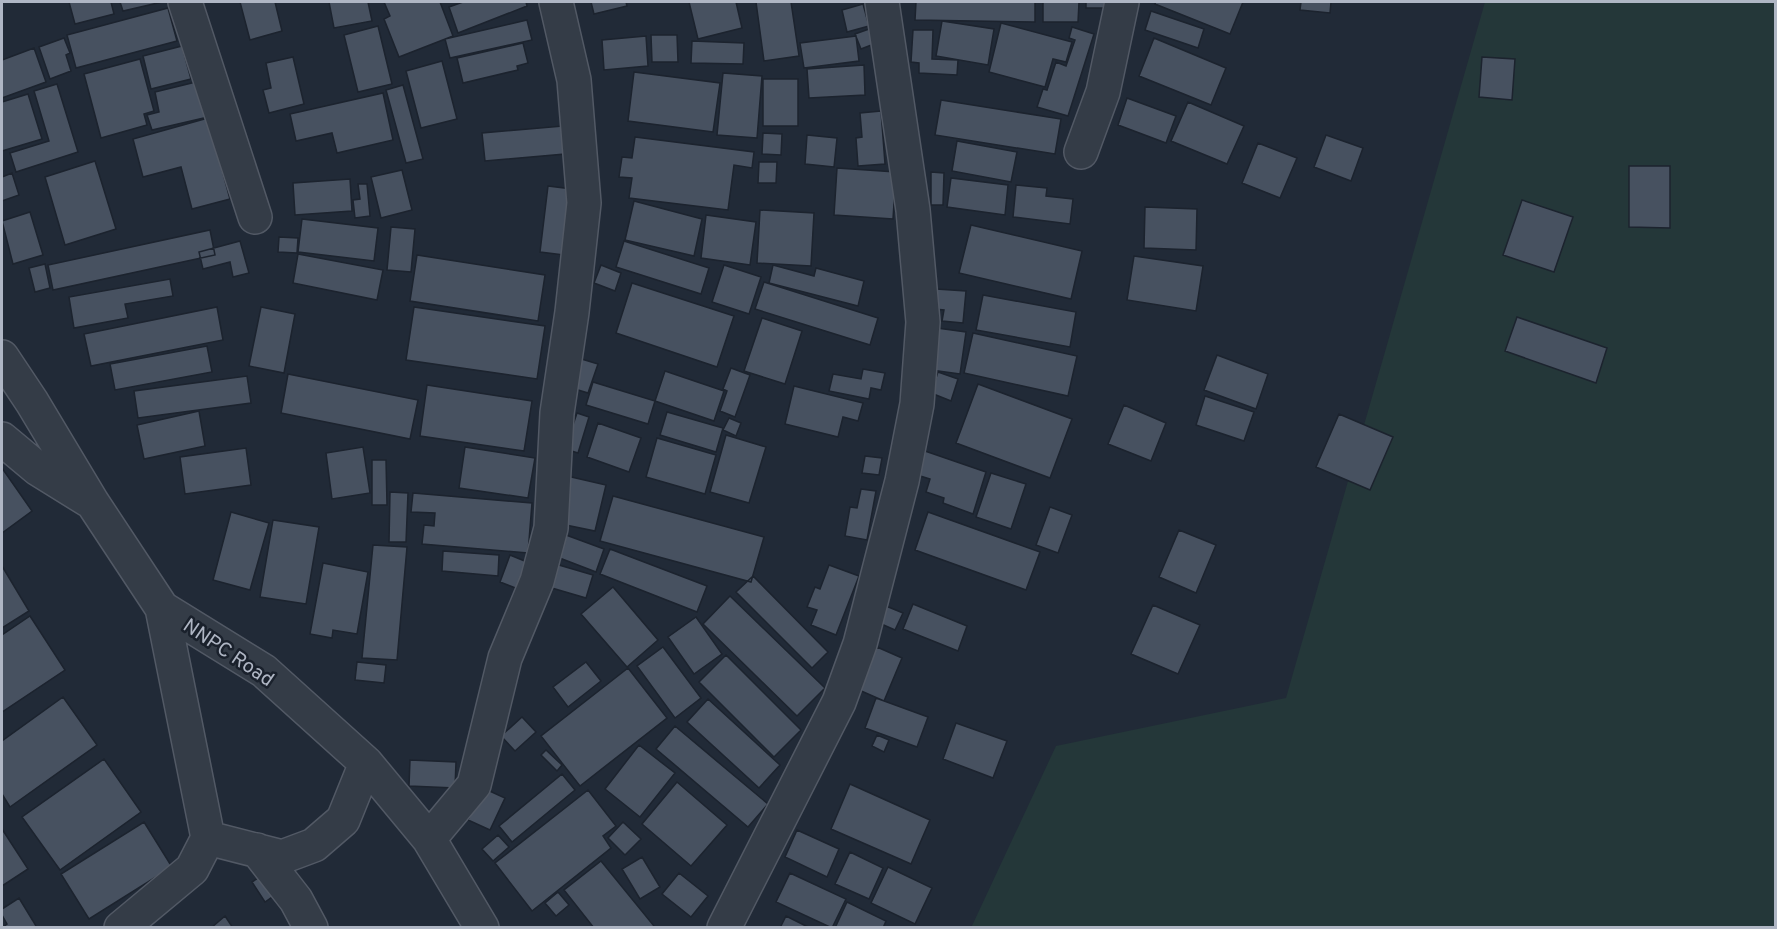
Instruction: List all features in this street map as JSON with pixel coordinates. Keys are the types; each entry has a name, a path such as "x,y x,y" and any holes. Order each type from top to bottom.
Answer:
{"street":[{"path":"185,2 255,217"},
{"path":"429,840 474,785 506,657 537,581 551,528 557,413 572,312 584,203 574,80 556,2"},
{"path":"724,927 839,702 860,644 902,481 917,404 923,322 913,210 882,2"},
{"path":"1081,152 1103,92 1122,2"},
{"name":"NNPC Road","path":"2,357 33,402 92,502 162,608 264,671 366,762 429,840 482,927"},
{"path":"2,439 38,469 92,502"},
{"path":"121,927 192,869 208,838 162,608"},
{"path":"208,838 282,857 314,845 344,820 366,762"},
{"path":"257,850 296,900 311,927"}],"shaded area":[{"path":"1485,2 1775,2 1775,927 971,928 1056,746 1286,698"}],"building":[{"path":"69,2 111,2 114,14 75,24"},
{"path":"120,2 162,2 123,11"},
{"path":"240,2 275,2 282,31 250,40"},
{"path":"329,2 368,2 372,21 334,28"},
{"path":"384,2 440,2 453,36 399,57 384,19 390,16"},
{"path":"463,2 526,2 527,6 458,33 449,7"},
{"path":"591,2 626,2 627,6 594,14"},
{"path":"689,2 736,2 742,28 698,39"},
{"path":"756,2 791,2 799,56 764,61"},
{"path":"916,2 1035,2 1035,22 915,20"},
{"path":"1043,2 1079,2 1078,22 1043,22"},
{"path":"1086,2 1105,2 1105,8 1086,8"},
{"path":"1156,2 1243,2 1230,34 1155,4"},
{"path":"1301,2 1331,2 1330,13 1300,10"},
{"path":"863,4 869,26 847,32 842,10"},
{"path":"168,8 177,41 76,68 67,35"},
{"path":"1151,11 1204,29 1198,48 1145,30"},
{"path":"527,20 532,40 450,58 445,39"},
{"path":"942,21 994,29 988,65 936,56"},
{"path":"1001,23 1072,42 1066,62 1053,59 1045,87 989,72"},
{"path":"378,26 392,84 358,92 344,35"},
{"path":"1072,27 1094,34 1068,116 1037,107 1043,89 1047,90 1056,62 1066,66 1075,40 1069,38"},
{"path":"869,29 874,44 861,49 855,34"},
{"path":"913,30 933,30 932,59 958,60 957,75 919,73 919,63 911,62"},
{"path":"651,35 677,35 678,62 652,62"},
{"path":"646,36 648,66 604,70 602,40"},
{"path":"856,36 859,61 804,68 800,43"},
{"path":"64,38 70,53 66,55 71,71 50,79 39,47"},
{"path":"1154,38 1226,68 1211,105 1139,76"},
{"path":"692,41 744,43 743,64 691,63"},
{"path":"523,43 528,63 517,66 518,70 463,83 457,58"},
{"path":"182,46 191,79 151,89 143,56"},
{"path":"34,48 46,82 2,98 2,60"},
{"path":"293,57 304,104 269,113 263,90 271,88 266,63"},
{"path":"1482,57 1515,59 1512,100 1479,97"},
{"path":"140,59 154,111 144,114 147,125 101,138 84,74"},
{"path":"442,61 457,119 421,128 406,71"},
{"path":"864,65 865,95 809,98 807,69"},
{"path":"634,72 720,83 713,132 628,121"},
{"path":"723,73 762,76 757,138 717,135"},
{"path":"763,79 798,79 798,126 763,126"},
{"path":"200,81 208,117 152,130 147,115 159,112 155,92"},
{"path":"57,84 78,152 16,172 10,153 49,141 34,91"},
{"path":"403,85 423,159 406,163 386,90"},
{"path":"383,93 393,140 337,153 332,133 296,141 290,114"},
{"path":"28,94 42,139 2,151 2,102"},
{"path":"1127,98 1176,116 1166,143 1118,125"},
{"path":"941,100 1061,119 1055,154 935,135"},
{"path":"1188,102 1244,126 1227,164 1171,141"},
{"path":"881,111 885,164 858,166 856,138 862,137 860,113"},
{"path":"208,118 230,199 192,209 181,167 143,177 133,139"},
{"path":"563,126 565,154 485,161 482,133"},
{"path":"763,133 782,134 781,155 762,154"},
{"path":"807,135 837,138 834,167 805,164"},
{"path":"1326,135 1363,148 1351,181 1314,167"},
{"path":"635,137 754,152 752,168 734,165 728,210 629,198 632,178 619,177 622,157 632,158"},
{"path":"957,141 1017,152 1011,182 952,171"},
{"path":"1258,143 1297,158 1280,198 1242,183"},
{"path":"95,161 116,229 65,245 45,177"},
{"path":"759,162 777,162 776,183 758,183"},
{"path":"1629,166 1670,166 1670,228 1629,227"},
{"path":"837,168 896,172 893,219 834,215"},
{"path":"402,170 412,210 381,218 371,177"},
{"path":"931,172 944,173 943,205 931,205"},
{"path":"12,173 19,195 2,201 2,177"},
{"path":"951,178 1008,185 1005,215 947,207"},
{"path":"350,179 352,211 295,215 293,183"},
{"path":"358,184 367,184 370,216 355,218 353,200 360,199"},
{"path":"1016,185 1047,188 1046,196 1073,199 1070,224 1013,217"},
{"path":"548,186 572,189 564,255 540,252"},
{"path":"1522,200 1573,217 1554,272 1503,255"},
{"path":"634,201 702,219 694,256 625,240"},
{"path":"1145,207 1197,209 1196,250 1144,248"},
{"path":"760,210 814,213 811,266 757,263"},
{"path":"30,212 43,255 13,264 2,221"},
{"path":"706,215 756,222 750,265 701,258"},
{"path":"302,219 378,228 374,261 298,252"},
{"path":"971,225 1082,251 1071,299 959,273"},
{"path":"391,227 415,229 411,272 387,270"},
{"path":"210,230 215,255 53,290 48,265"},
{"path":"279,237 298,238 297,253 278,252"},
{"path":"240,241 249,273 233,277 230,262 203,269 199,252"},
{"path":"624,241 709,268 701,294 616,267"},
{"path":"298,254 383,270 377,300 293,283"},
{"path":"417,255 545,275 538,321 410,301"},
{"path":"1134,256 1203,266 1196,311 1127,300"},
{"path":"45,264 50,288 35,292 29,268"},
{"path":"601,265 621,273 615,291 594,283"},
{"path":"724,265 761,277 749,314 712,302"},
{"path":"773,265 814,276 816,268 864,281 858,306 769,283"},
{"path":"170,279 173,296 125,304 128,318 74,328 69,297"},
{"path":"764,282 878,318 870,345 755,309"},
{"path":"632,283 734,316 717,367 616,333"},
{"path":"936,289 966,291 963,323 942,321 944,310 934,309"},
{"path":"983,295 1076,312 1070,347 976,330"},
{"path":"217,307 223,340 91,366 84,334"},
{"path":"261,307 295,314 284,373 249,366"},
{"path":"414,307 545,326 537,379 406,360"},
{"path":"1517,317 1607,348 1596,383 1505,351"},
{"path":"762,318 802,331 785,384 744,371"},
{"path":"937,328 966,332 960,374 931,370"},
{"path":"973,333 1077,356 1068,396 964,373"},
{"path":"207,346 212,372 115,390 110,364"},
{"path":"1217,355 1268,374 1256,409 1204,390"},
{"path":"575,357 598,364 588,393 565,386"},
{"path":"731,368 750,375 735,417 720,411 727,391 723,389"},
{"path":"863,369 885,373 881,390 871,388 869,399 829,391 833,374 861,379"},
{"path":"665,371 724,391 714,421 655,401"},
{"path":"938,372 958,379 951,401 931,393"},
{"path":"288,374 418,400 410,439 281,413"},
{"path":"247,376 251,403 138,418 134,391"},
{"path":"593,382 655,401 648,424 586,405"},
{"path":"978,384 1072,419 1050,478 956,443"},
{"path":"427,385 532,401 524,451 420,436"},
{"path":"794,386 863,403 858,421 843,417 838,437 785,424"},
{"path":"1205,396 1254,412 1244,441 1196,425"},
{"path":"1124,405 1166,423 1151,461 1108,444"},
{"path":"199,411 205,446 144,459 137,425"},
{"path":"667,412 723,428 716,452 660,435"},
{"path":"577,413 589,417 578,453 565,449"},
{"path":"1339,414 1393,437 1370,490 1316,467"},
{"path":"729,418 741,423 736,436 723,430"},
{"path":"598,423 641,438 629,472 587,457"},
{"path":"726,435 766,447 749,503 710,492"},
{"path":"657,438 716,455 705,494 646,477"},
{"path":"363,447 370,493 332,499 326,453"},
{"path":"465,447 535,458 528,498 459,488"},
{"path":"246,448 251,485 185,494 180,457"},
{"path":"925,451 986,472 973,514 943,503 944,498 926,492 930,479 917,475"},
{"path":"865,456 882,458 879,475 862,473"},
{"path":"372,460 386,460 387,505 372,505"},
{"path":"2,468 32,511 2,533"},
{"path":"991,473 1026,484 1011,529 976,517"},
{"path":"567,476 606,485 595,531 556,523"},
{"path":"861,489 876,491 867,540 845,536 850,507 857,508"},
{"path":"390,492 408,493 406,542 389,542"},
{"path":"413,493 532,503 528,553 422,544 424,525 434,526 435,513 411,512"},
{"path":"613,496 764,537 751,582 600,541"},
{"path":"1050,507 1072,515 1058,553 1036,545"},
{"path":"231,512 269,523 250,590 213,580"},
{"path":"928,512 1040,552 1026,590 915,550"},
{"path":"273,520 319,527 306,604 260,597"},
{"path":"1179,530 1216,545 1196,593 1159,577"},
{"path":"566,535 604,549 596,572 557,557"},
{"path":"373,545 407,547 397,660 362,658"},
{"path":"610,549 707,586 697,612 600,574"},
{"path":"443,551 499,555 498,576 442,571"},
{"path":"510,555 527,562 518,589 500,582"},
{"path":"323,563 368,572 357,634 333,630 332,638 310,634"},
{"path":"552,563 593,575 586,598 545,586"},
{"path":"829,565 859,576 836,635 811,625 817,610 807,607 815,587 820,589"},
{"path":"2,566 29,611 2,628"},
{"path":"753,576 828,652 812,668 736,592"},
{"path":"613,587 658,640 627,667 581,614"},
{"path":"730,596 825,688 797,716 703,624"},
{"path":"913,604 967,626 958,651 903,629"},
{"path":"1153,605 1200,625 1178,674 1131,654"},
{"path":"886,606 903,613 895,630 879,623"},
{"path":"30,616 65,670 2,712 2,635"},
{"path":"696,617 722,654 694,674 668,637"},
{"path":"663,647 701,698 675,718 637,666"},
{"path":"877,647 902,658 884,701 859,690"},
{"path":"726,655 801,730 774,757 699,682"},
{"path":"357,662 386,665 384,683 355,680"},
{"path":"586,662 601,681 568,707 553,687"},
{"path":"628,668 667,718 580,786 541,736"},
{"path":"63,697 97,745 10,807 2,794 2,741"},
{"path":"876,698 928,717 917,747 865,728"},
{"path":"708,699 780,765 759,788 687,722"},
{"path":"522,717 536,732 515,751 501,736"},
{"path":"956,723 1007,741 993,778 943,759"},
{"path":"675,726 768,804 748,827 656,749"},
{"path":"877,735 889,740 884,752 872,746"},
{"path":"639,745 675,773 640,817 605,789"},
{"path":"546,750 562,765 557,771 541,755"},
{"path":"104,759 141,812 60,870 22,817"},
{"path":"410,760 456,762 455,788 409,786"},
{"path":"562,774 575,790 512,842 499,826"},
{"path":"677,782 727,825 691,866 642,824"},
{"path":"850,784 930,820 911,864 831,829"},
{"path":"483,788 505,798 490,830 468,820"},
{"path":"588,790 616,826 603,836 611,848 532,911 495,863"},
{"path":"144,822 172,867 89,919 61,874"},
{"path":"623,822 641,839 625,855 608,838"},
{"path":"2,829 28,869 2,886"},
{"path":"797,830 839,849 827,877 785,857"},
{"path":"498,835 509,847 493,861 482,849"},
{"path":"850,852 883,868 869,899 835,884"},
{"path":"642,857 660,887 640,899 622,869"},
{"path":"601,861 654,926 653,928 594,928 564,890"},
{"path":"888,867 932,888 915,924 871,903"},
{"path":"269,871 282,890 265,902 252,882"},
{"path":"679,873 708,896 691,917 662,894"},
{"path":"790,873 846,899 832,928 776,902"},
{"path":"558,892 569,905 556,916 545,903"},
{"path":"19,898 37,928 2,928 7,924 2,915 2,909"},
{"path":"847,902 886,921 883,928 835,928"},
{"path":"225,916 233,928 211,928"},
{"path":"786,916 810,928 780,928"}]}
